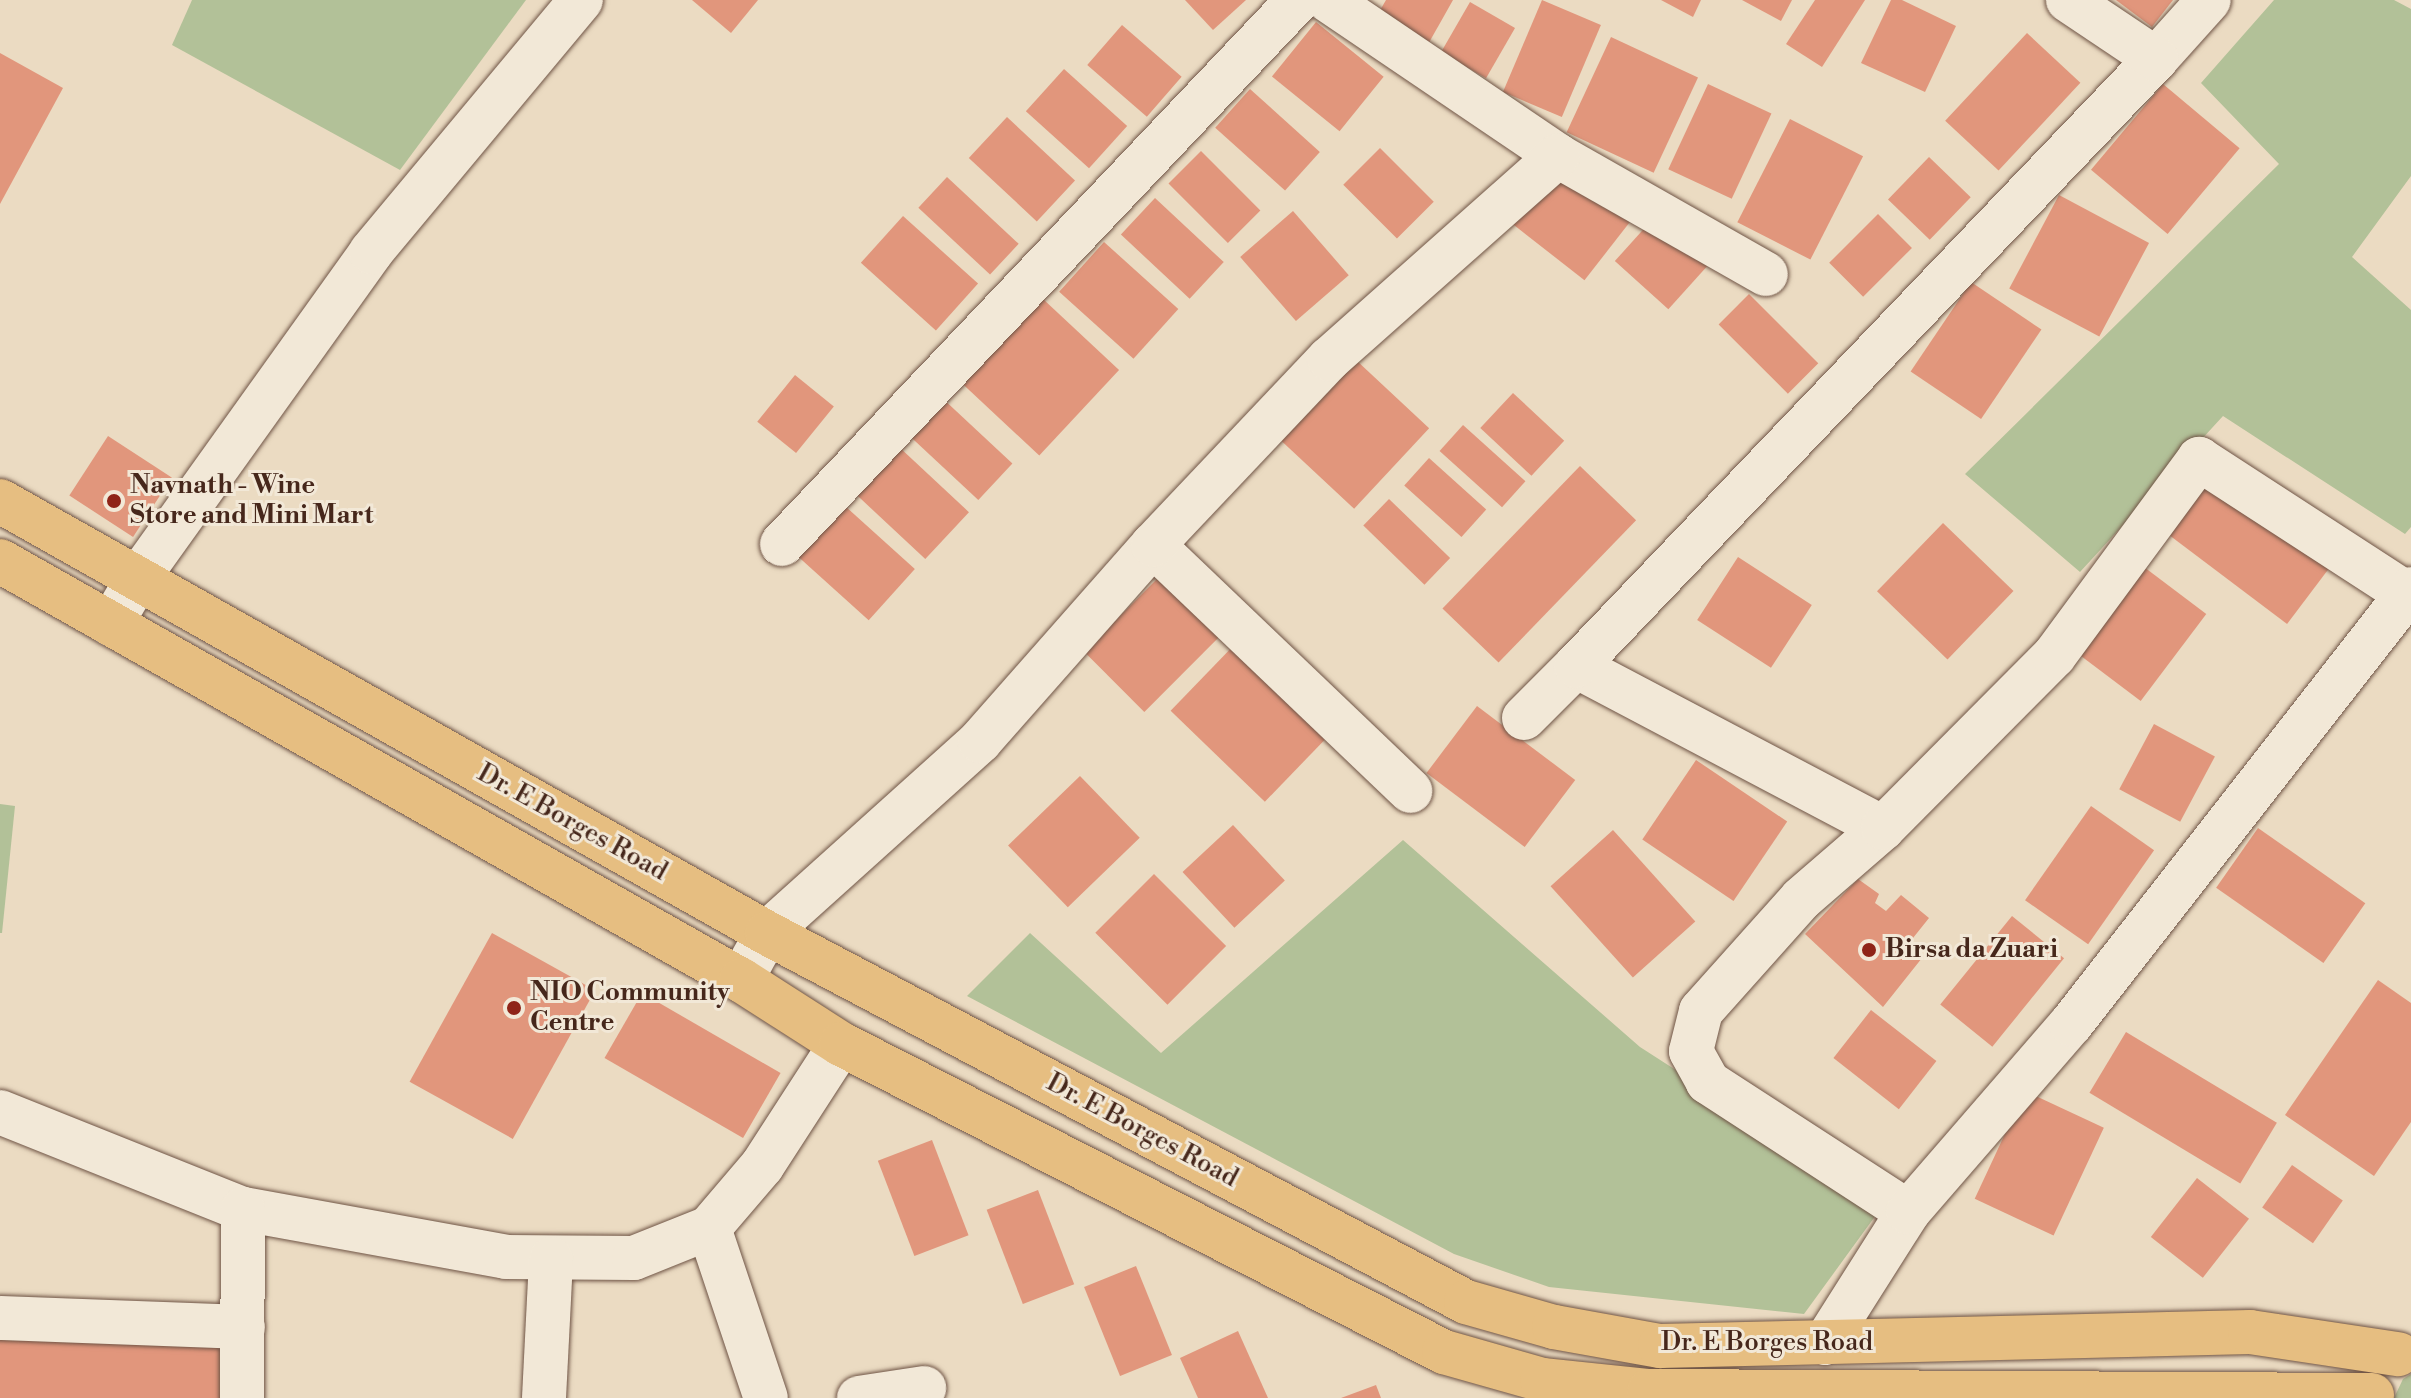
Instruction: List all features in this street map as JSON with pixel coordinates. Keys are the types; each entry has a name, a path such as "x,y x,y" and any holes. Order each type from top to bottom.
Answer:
{"main road":[{"name":"Dr. E Borges Road","path":"0,501 767,933 1466,1302 1554,1327 1660,1346 2250,1332 2404,1350"},
{"name":"Dr. E Borges Road","path":"0,561 741,980 841,1044 1444,1352 1542,1380 1646,1394 2371,1397"},
{"path":"2371,1397 2378,1377 2404,1350"}],"street":[{"path":"111,624 138,578 371,252 581,0"},
{"path":"782,544 1298,0"},
{"path":"1328,0 1558,156 1766,274"},
{"path":"2068,0 2156,59"},
{"path":"1524,718 2209,0"},
{"path":"741,980 767,933 980,741 1153,545 1329,359 1558,156"},
{"path":"1825,1343 1908,1212 2071,1024 2409,592 2199,459 2054,656 1883,828 1801,899 1701,1011 1691,1051 1708,1082 1908,1212"},
{"path":"1153,545 1410,791"},
{"path":"1576,666 1883,828"},
{"path":"0,1112 243,1209 506,1257 634,1258 709,1228 762,1166 841,1044"},
{"path":"242,1398 243,1209"},
{"path":"709,1228 766,1398"},
{"path":"544,1398 551,1259"},
{"path":"0,1318 243,1327"},
{"path":"1646,1394 1660,1346"},
{"path":"859,1398 924,1388"}],"green space":[{"path":"192,0 526,0 400,170 172,45"},
{"path":"2274,0 2394,0 2411,9 2411,176 2352,257 2411,310 2411,527 2405,534 2223,416 2080,572 1965,474 2279,164 2201,83"},
{"path":"0,804 15,806 2,933 0,933"},
{"path":"1403,840 1640,1047 1884,1204 1804,1314 1549,1287 1454,1254 967,996 1030,933 1161,1053"},
{"path":"2411,1374 2411,1398 2394,1398 2403,1379"}],"building":[{"path":"692,0 758,0 731,33"},
{"path":"1185,0 1246,0 1213,30"},
{"path":"1386,0 1453,0 1422,55 1371,26"},
{"path":"1542,0 1601,25 1562,117 1503,92"},
{"path":"1661,0 1701,0 1693,17"},
{"path":"1742,0 1792,0 1781,21"},
{"path":"1815,0 1865,0 1822,67 1786,44"},
{"path":"1891,0 1902,0 1956,26 1925,92 1861,63"},
{"path":"2116,0 2173,0 2152,27"},
{"path":"1470,2 1515,28 1486,78 1441,52"},
{"path":"1316,22 1384,77 1340,131 1272,76"},
{"path":"1122,25 1182,77 1147,117 1087,65"},
{"path":"2027,33 2080,83 1999,171 1945,121"},
{"path":"1611,37 1698,78 1654,173 1567,132"},
{"path":"0,53 63,88 0,204"},
{"path":"1064,69 1127,126 1089,168 1026,111"},
{"path":"1708,84 1771,114 1732,199 1668,169"},
{"path":"2163,84 2240,148 2168,234 2091,170"},
{"path":"1250,89 1320,152 1285,191 1215,128"},
{"path":"1007,117 1075,180 1037,221 969,158"},
{"path":"1790,119 1863,156 1810,260 1737,222"},
{"path":"1380,148 1434,202 1397,239 1343,185"},
{"path":"1201,151 1260,210 1228,243 1168,184"},
{"path":"1929,157 1971,197 1930,240 1888,199"},
{"path":"1555,162 1631,221 1584,280 1509,221"},
{"path":"947,177 1019,244 990,275 918,208"},
{"path":"2059,195 2149,243 2099,336 2009,289"},
{"path":"1155,198 1224,262 1190,299 1121,235"},
{"path":"1293,211 1349,275 1296,321 1240,257"},
{"path":"1659,212 1713,260 1668,309 1615,261"},
{"path":"1878,214 1912,248 1863,297 1829,263"},
{"path":"903,216 978,284 936,330 861,263"},
{"path":"1104,242 1178,309 1133,359 1059,292"},
{"path":"1971,282 2041,330 1981,419 1911,372"},
{"path":"1749,294 1818,363 1788,394 1719,324"},
{"path":"1043,299 1119,370 1039,455 963,385"},
{"path":"1356,360 1429,428 1354,509 1281,440"},
{"path":"795,375 834,406 796,453 757,422"},
{"path":"1513,393 1564,441 1531,476 1480,428"},
{"path":"940,396 1012,464 978,500 906,433"},
{"path":"1463,425 1525,481 1502,507 1440,451"},
{"path":"108,436 172,477 133,537 69,496"},
{"path":"898,446 969,512 925,559 854,493"},
{"path":"1429,458 1486,510 1461,537 1404,485"},
{"path":"1580,466 1636,520 1499,663 1442,608"},
{"path":"2212,476 2331,566 2287,624 2168,534"},
{"path":"1389,499 1450,558 1424,585 1363,526"},
{"path":"845,506 915,569 869,620 799,557"},
{"path":"1943,523 2013,591 1948,659 1877,591"},
{"path":"1738,557 1812,605 1771,668 1697,620"},
{"path":"2140,564 2206,614 2141,701 2074,651"},
{"path":"1162,574 1222,634 1144,712 1084,652"},
{"path":"1238,641 1332,732 1265,802 1171,711"},
{"path":"1477,706 1575,780 1525,847 1426,773"},
{"path":"2154,724 2215,756 2180,822 2119,789"},
{"path":"1696,760 1787,822 1734,901 1642,840"},
{"path":"1080,776 1140,838 1068,907 1008,845"},
{"path":"2091,806 2154,850 2088,944 2025,900"},
{"path":"1233,825 1285,881 1234,928 1183,872"},
{"path":"2258,828 2365,903 2323,963 2216,888"},
{"path":"1613,830 1695,921 1633,978 1551,886"},
{"path":"1154,874 1226,946 1167,1005 1095,933"},
{"name":"Birsa da Zuari","path":"1858,879 1879,894 1875,903 1886,911 1901,895 1929,918 1909,943 1922,958 1883,1007 1805,934"},
{"path":"2012,916 2064,958 1992,1047 1940,1005"},
{"path":"492,933 595,990 513,1139 410,1082"},
{"path":"2378,980 2411,1003 2411,1122 2374,1176 2285,1115"},
{"path":"642,993 781,1073 743,1138 604,1058"},
{"path":"1871,1010 1936,1061 1899,1109 1833,1058"},
{"path":"2126,1032 2277,1123 2240,1184 2089,1093"},
{"path":"2025,1091 2104,1128 2054,1236 1975,1199"},
{"path":"932,1140 969,1235 914,1256 878,1161"},
{"path":"2292,1165 2343,1201 2313,1243 2262,1208"},
{"path":"2197,1178 2249,1219 2203,1278 2151,1237"},
{"path":"1038,1190 1074,1284 1023,1304 987,1210"},
{"path":"1136,1266 1172,1355 1120,1376 1084,1287"},
{"path":"1238,1331 1268,1398 1198,1398 1180,1358"},
{"path":"0,1338 237,1348 235,1398 0,1398"},
{"path":"1376,1385 1381,1398 1341,1398"}],"place":[{"name":"Navnath - Wine Store and Mini Mart","path":"114,501"},
{"name":"Birsa da Zuari","path":"1869,950"},
{"name":"NIO Community Centre","path":"514,1008"}]}
